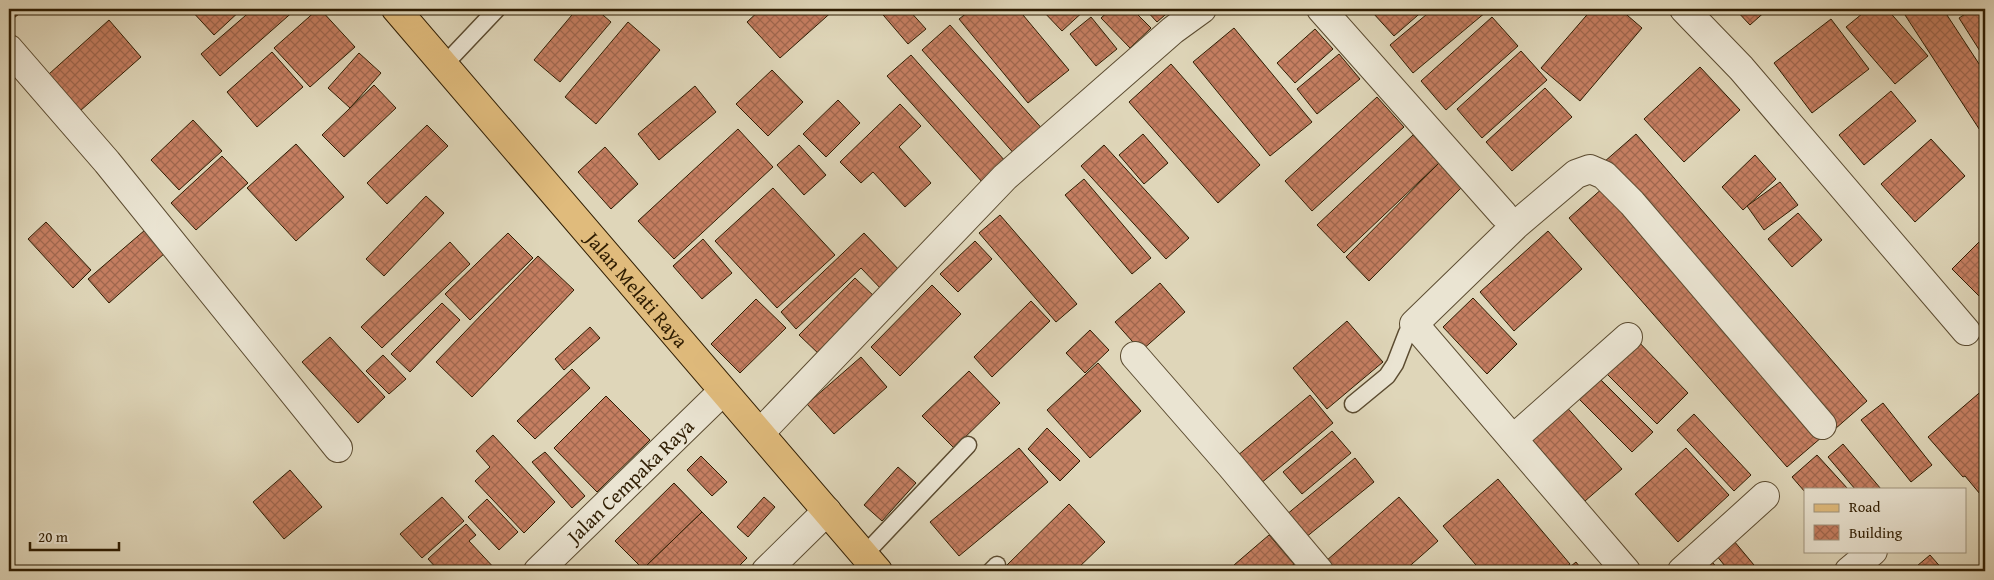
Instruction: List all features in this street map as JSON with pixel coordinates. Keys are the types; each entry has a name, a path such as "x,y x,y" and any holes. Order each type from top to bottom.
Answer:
{"main road":[{"name":"Jalan Melati Raya","path":"396,9 871,563"}],"street":[{"path":"760,433 1005,177 1173,30 1202,9"},
{"path":"1321,9 1503,214"},
{"path":"1684,9 1741,68 1966,331"},
{"path":"9,49 113,170 338,448"},
{"path":"1626,571 1414,324 1517,224 1576,174 1590,169 1604,174 1632,203 1822,425"},
{"path":"1513,439 1628,337"},
{"path":"1135,356 1319,571"},
{"name":"Jalan Cempaka Raya","path":"538,571 723,391"},
{"path":"1682,571 1765,496"},
{"path":"766,571 826,511"},
{"path":"1849,571 1872,552"}],"lane":[{"path":"444,65 498,9"},
{"path":"1353,404 1387,376 1395,364 1407,333 1414,324"},
{"path":"871,563 968,445"}],"building":[{"path":"9,9 25,9 9,22"},
{"path":"190,9 242,9 214,35"},
{"path":"253,9 296,9 220,76 201,54"},
{"path":"318,9 355,47 310,87 274,48"},
{"path":"577,9 596,9 611,22 560,82 534,60"},
{"path":"761,9 835,9 780,58 747,22"},
{"path":"878,9 908,9 926,29 908,44"},
{"path":"972,9 1018,9 1069,70 1028,103 959,19"},
{"path":"1041,9 1086,9 1062,31"},
{"path":"1111,9 1132,9 1151,28 1130,48 1101,18"},
{"path":"1145,9 1172,9 1157,22"},
{"path":"1377,9 1425,9 1394,36 1373,13"},
{"path":"1433,9 1483,9 1486,12 1413,73 1390,45"},
{"path":"1592,9 1620,9 1642,28 1580,101 1541,68"},
{"path":"1735,9 1768,9 1750,25"},
{"path":"1868,9 1887,9 1928,56 1895,84 1846,27"},
{"path":"1915,9 1943,9 1985,73 1985,138 1905,15"},
{"path":"1973,9 1985,9 1985,59 1959,18"},
{"path":"1091,17 1117,49 1096,66 1070,34"},
{"path":"1492,17 1518,46 1446,110 1421,81"},
{"path":"1831,19 1869,69 1812,113 1774,63"},
{"path":"109,20 141,57 71,119 39,83"},
{"path":"628,22 660,50 596,124 565,97"},
{"path":"950,25 1045,132 1017,157 922,50"},
{"path":"1234,28 1312,122 1270,156 1193,62"},
{"path":"1315,29 1333,49 1295,83 1277,63"},
{"path":"1521,51 1547,80 1482,138 1457,109"},
{"path":"272,52 303,87 257,127 227,92"},
{"path":"359,53 381,73 350,108 328,88"},
{"path":"1339,54 1360,79 1317,114 1297,89"},
{"path":"911,55 1006,162 983,183 887,76"},
{"path":"1171,64 1260,165 1218,203 1129,102"},
{"path":"1700,67 1740,110 1684,162 1644,119"},
{"path":"772,70 803,102 768,136 736,104"},
{"path":"374,85 396,108 344,157 322,135"},
{"path":"695,86 716,112 659,160 638,134"},
{"path":"1545,88 1572,117 1512,171 1486,142"},
{"path":"1891,91 1916,121 1864,165 1839,135"},
{"path":"1377,97 1404,127 1312,211 1285,181"},
{"path":"838,100 860,123 826,157 803,134"},
{"path":"900,104 921,126 899,147 931,183 905,207 873,172 861,183 840,162"},
{"path":"193,120 222,151 179,190 151,160"},
{"path":"427,125 448,146 387,204 367,183"},
{"path":"738,129 773,167 674,259 638,221"},
{"path":"1143,134 1168,163 1144,184 1119,155"},
{"path":"1636,134 1867,401 1835,429 1604,162"},
{"path":"1413,135 1439,163 1344,253 1317,225"},
{"path":"1931,139 1965,176 1915,222 1881,184"},
{"path":"296,144 344,197 296,241 247,188"},
{"path":"799,145 826,175 804,195 777,165"},
{"path":"1104,145 1189,238 1166,259 1081,166"},
{"path":"605,147 638,184 611,209 578,172"},
{"path":"1755,155 1776,179 1743,210 1722,187"},
{"path":"222,156 248,183 196,230 171,203"},
{"path":"1439,163 1463,186 1369,281 1346,257"},
{"path":"1084,179 1151,258 1132,274 1065,195"},
{"path":"1780,182 1798,205 1764,230 1747,206"},
{"path":"1604,187 1822,437 1787,467 1569,218"},
{"path":"773,188 835,255 777,308 715,241"},
{"path":"426,196 444,213 384,276 366,259"},
{"path":"1798,213 1822,240 1792,267 1768,239"},
{"path":"1000,215 1077,304 1056,322 979,233"},
{"path":"46,222 91,270 73,288 28,239"},
{"path":"145,230 165,253 109,303 88,279"},
{"path":"1548,231 1582,269 1514,331 1480,292"},
{"path":"508,233 533,258 470,320 445,294"},
{"path":"864,233 902,273 883,291 861,268 796,329 781,312"},
{"path":"1985,236 1985,302 1952,269"},
{"path":"703,239 732,273 702,299 673,266"},
{"path":"975,241 992,259 958,292 940,274"},
{"path":"450,242 470,264 382,348 361,327"},
{"path":"538,256 574,290 472,397 436,362"},
{"path":"855,278 877,299 821,356 799,335"},
{"path":"1160,283 1185,312 1141,351 1115,322"},
{"path":"932,285 961,314 900,376 871,347"},
{"path":"1473,298 1517,344 1487,374 1443,327"},
{"path":"756,299 786,328 740,373 711,344"},
{"path":"1031,301 1050,321 992,377 974,357"},
{"path":"442,303 460,320 410,372 391,354"},
{"path":"1347,321 1383,362 1327,409 1293,368"},
{"path":"590,327 600,338 564,370 555,359"},
{"path":"1090,330 1109,350 1085,373 1066,353"},
{"path":"1633,336 1688,393 1657,424 1601,368"},
{"path":"330,337 385,397 358,423 302,362"},
{"path":"383,355 406,379 389,394 366,371"},
{"path":"861,357 887,387 834,434 807,404"},
{"path":"1098,363 1141,411 1090,458 1047,410"},
{"path":"572,369 590,388 535,439 517,421"},
{"path":"969,371 1000,403 954,448 922,416"},
{"path":"1596,375 1653,432 1632,452 1576,396"},
{"path":"1985,388 1985,500 1928,437"},
{"path":"1310,395 1333,423 1260,484 1237,456"},
{"path":"606,396 650,440 597,492 554,448"},
{"path":"1563,403 1622,469 1585,501 1527,434"},
{"path":"1883,403 1932,465 1911,482 1861,420"},
{"path":"1694,414 1751,475 1734,491 1677,430"},
{"path":"1047,428 1080,461 1060,481 1028,449"},
{"path":"1332,431 1351,453 1302,494 1283,472"},
{"path":"493,435 555,502 524,533 475,481 490,467 476,451"},
{"path":"1843,444 1880,488 1854,488 1828,457"},
{"path":"1019,448 1048,482 959,556 930,522"},
{"path":"1686,448 1729,495 1678,542 1635,494"},
{"path":"545,452 585,496 572,508 532,462"},
{"path":"1817,455 1847,488 1804,488 1804,491 1792,477"},
{"path":"701,456 727,482 712,496 687,470"},
{"path":"1355,458 1374,482 1305,538 1286,515"},
{"path":"898,467 916,483 882,521 864,505"},
{"path":"290,470 322,507 284,539 253,502"},
{"path":"1498,479 1570,564 1561,571 1481,571 1443,526"},
{"path":"674,483 702,512 643,569 615,541"},
{"path":"442,497 464,521 422,558 400,534"},
{"path":"764,497 775,507 748,537 737,527"},
{"path":"1399,497 1438,541 1404,571 1335,571 1326,561"},
{"path":"487,499 518,532 499,550 468,517"},
{"path":"1069,504 1105,542 1075,571 1013,571 1007,565"},
{"path":"702,512 747,558 734,571 645,571 643,569"},
{"path":"466,524 476,535 469,541 497,571 439,571 428,559"},
{"path":"1269,535 1294,564 1285,571 1239,571 1234,565"},
{"path":"1729,535 1759,571 1729,571 1712,550"},
{"path":"1930,555 1944,571 1911,571"},
{"path":"1576,562 1583,571 1565,571"},
{"path":"1712,562 1720,571 1701,571"}]}
